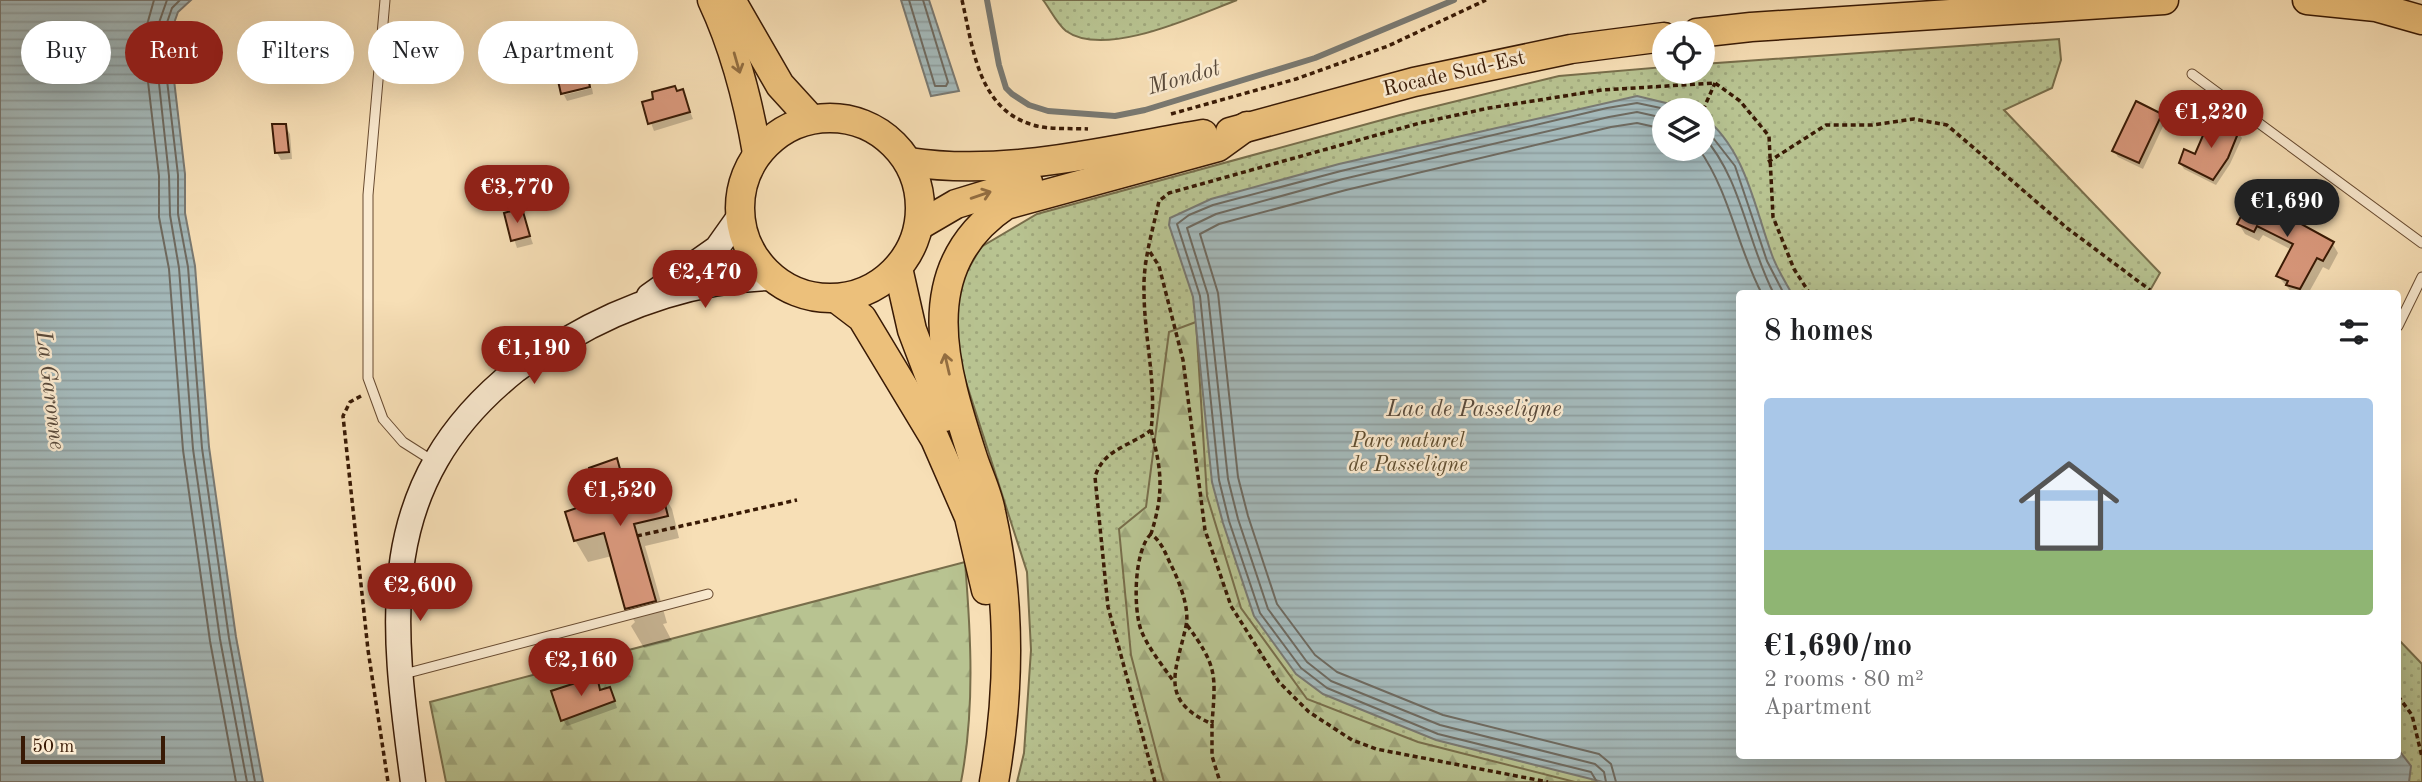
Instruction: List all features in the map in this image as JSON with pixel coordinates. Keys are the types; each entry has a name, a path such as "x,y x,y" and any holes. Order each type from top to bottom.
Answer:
{"main road":[{"path":"712,0 730,38 750,108 757,153"},
{"path":"731,0 780,85 811,119"},
{"path":"1715,31 2164,0"},
{"path":"2307,0 2376,7 2422,20"},
{"name":"Rocade Sud-Est","path":"909,162 951,169 996,168 1247,126 1427,79 1571,49 1652,39"},
{"path":"840,118 867,125 891,141 909,162 920,192 920,225 912,248 898,268 880,284 860,294 837,299 803,294 772,278 750,250 739,217 740,194 746,173 757,153 782,131 811,119 840,118"},
{"path":"994,782 1004,726 1009,665 991,511 958,410 942,339 951,273 984,220 1006,205 1218,148 1247,126"},
{"name":"Rocade Sud-Est","path":"920,225 956,204 997,190 1223,135 1247,126"},
{"path":"898,268 912,330 981,511 1003,596"},
{"path":"837,299 862,318 880,343 935,439 968,517 986,589 992,653 982,782"}],"street":[{"path":"633,307 717,248 739,217"},
{"path":"413,782 399,675 397,590 411,514 433,461 482,402 518,369 581,331 633,307 727,280 772,278"}],"lane":[{"path":"385,0 368,195 368,378 383,419 403,442 433,461"},
{"path":"2192,74 2422,243"},
{"path":"2401,320 2422,277"},
{"path":"399,675 708,594"}],"path":[{"path":"962,0 982,83 997,104 1036,126 1092,130"},
{"path":"1170,114 1296,79 1377,50 1486,0"},
{"path":"1715,83 1740,101 1769,136 1768,162 1773,217 1794,269 1807,290"},
{"path":"1212,724 1190,714 1181,704 1174,682 1141,629 1135,594 1145,539 1151,534 1161,502 1159,460 1151,430 1154,412 1143,289 1159,201 1169,193 1420,123 1489,108 1602,90 1699,84"},
{"path":"1768,162 1826,125 1872,125 1914,119 1947,125 2067,228 2150,290"},
{"path":"1149,251 1159,266 1184,360 1201,503 1211,553 1231,606 1279,682 1309,712 1352,740 1376,749 1548,782"},
{"path":"362,395 350,402 343,416 368,650 388,782"},
{"path":"1151,430 1115,449 1101,464 1095,477 1108,607 1155,782"},
{"path":"637,536 797,500"},
{"path":"1151,534 1166,551 1180,583 1187,625 1210,659 1216,680 1212,756 1220,782"},
{"path":"1174,682 1179,646 1187,625"},
{"path":"2401,700 2412,715 2422,757"}],"green space":[{"path":"1043,0 1237,0 1151,32 1104,40 1083,38 1066,31"},
{"name":"Parc naturel de Passeligne","path":"2059,39 2061,60 2052,88 2004,110 2160,273 2150,290 1736,290 1736,759 2401,759 2401,642 2422,664 2422,782 1017,782 1024,753 1031,650 1027,572 957,354 952,297 981,247 1037,214 1400,115 1559,76 1652,68 1652,84 1715,84 1715,63"},
{"path":"1196,322 1207,496 1241,608 1307,699 1418,742 1575,782 1164,782 1131,655 1119,529 1146,507 1169,332"},
{"path":"965,562 970,700 961,782 446,782 430,702"}],"water":[{"name":"La Garonne","path":"0,0 191,0 178,12 175,21 125,21 125,84 174,84 185,174 185,213 195,266 209,447 236,637 263,782 0,782"},
{"path":"901,0 929,0 959,91 931,96"},
{"name":"Lac de Passeligne","path":"1637,96 1652,100 1652,161 1715,161 1715,127 1739,162 1774,260 1790,290 1736,290 1736,759 2401,759 2401,753 2411,766 2409,782 1603,782 1436,740 1323,694 1296,674 1254,616 1212,482 1193,297 1169,225 1170,218 1211,199 1339,164"}],"building":[{"path":"559,84 589,84 590,87 561,94"},
{"path":"675,86 677,91 683,89 690,112 648,124 642,102 653,99 652,92"},
{"path":"2136,101 2162,114 2139,163 2112,151"},
{"path":"2210,119 2239,131 2228,158 2213,180 2179,163 2184,149 2195,154"},
{"path":"272,124 286,124 289,152 275,153"},
{"path":"2254,191 2275,202 2272,208 2334,242 2323,261 2317,258 2300,289 2286,285 2288,281 2276,276 2293,244 2257,226 2254,232 2237,224"},
{"path":"522,208 530,236 511,241 504,213"},
{"path":"617,458 626,491 660,485 668,516 634,524 656,601 625,609 604,533 574,541 565,512 597,501 589,468"},
{"path":"597,676 600,690 610,687 615,701 561,721 551,691"}],"waterway":[{"name":"Mondot","path":"987,0 999,65 1006,88 1012,94 1029,105 1048,111 1115,116 1145,110 1315,58 1454,0"}]}
